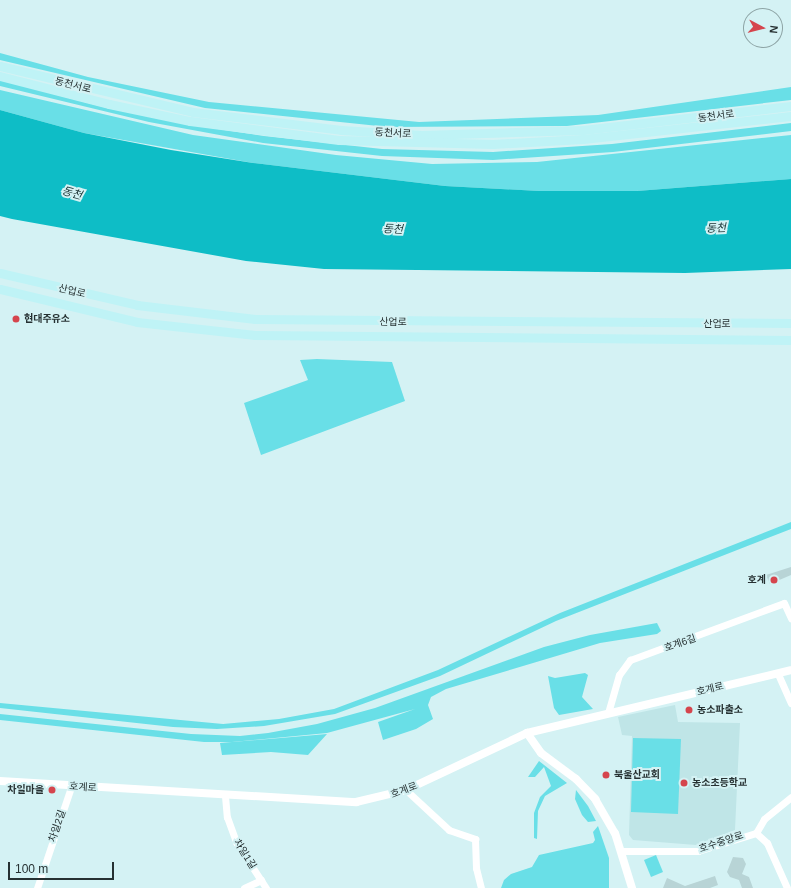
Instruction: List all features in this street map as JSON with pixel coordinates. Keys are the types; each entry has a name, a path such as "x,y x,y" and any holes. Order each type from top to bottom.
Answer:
{"main road":[{"name":"동천서로","path":"0,66 192,112 275,123 407,134 492,135 583,130 791,106"},
{"name":"동천서로","path":"0,76 109,104 190,121 370,141 493,144 583,139 791,116"},
{"name":"산업로","path":"0,273 137,305 255,319 791,323"},
{"name":"산업로","path":"0,290 137,322 255,335 791,340"}],"street":[{"name":"호계6길","path":"608,713 619,675 630,660 788,601 791,618"},
{"name":"호계로","path":"0,781 71,787 356,802 406,790 527,733 791,670"},
{"path":"778,674 791,703"},
{"path":"527,733 541,753 576,779 595,799 615,833 632,888"},
{"name":"차일2길","path":"37,888 71,787"},
{"path":"406,790 449,830 475,839 476,868 481,888"},
{"name":"차일1길","path":"225,796 227,817 236,842 266,888"},
{"path":"756,833 764,819 791,797"},
{"name":"호수중앙로","path":"621,851 698,851 756,833 767,843 787,888"},
{"path":"244,888 261,880"}],"shaded area":[{"path":"0,53 88,77 209,102 419,122 598,115 791,87 791,100 567,126 388,127 205,108 0,60"},
{"path":"0,80 107,108 191,125 264,136 382,149 493,152 612,144 791,123 791,131 613,152 493,160 382,156 263,143 149,122 0,86"},
{"path":"0,90 193,135 336,155 432,164 537,162 791,135 791,179 637,191 539,191 445,186 253,163 84,133 0,110"},
{"path":"317,359 392,362 405,401 261,455 244,403 308,380 300,360"},
{"path":"791,522 791,529 556,621 440,676 335,714 264,726 217,729 173,727 0,708 0,703 223,724 279,719 334,709 438,670 560,613"},
{"path":"657,623 661,631 657,634 600,643 446,689 431,697 428,705 433,719 416,729 383,740 378,722 415,709 327,733 232,742 204,742 0,720 0,714 191,734 240,736 268,733 317,724 375,708 544,647 590,635"},
{"path":"585,673 588,675 582,697 593,709 559,715 554,708 548,676 555,678"},
{"name":"농소초등학교","path":"675,705 678,722 740,723 735,830 696,845 633,840 629,835 632,736 622,735 618,717"},
{"path":"327,734 308,755 271,752 222,755 220,743"},
{"path":"633,738 681,739 678,814 631,812"},
{"path":"539,761 567,783 545,796 538,811 537,839 534,838 534,813 540,797 551,786 544,767 535,777 528,777"},
{"path":"576,790 588,806 596,821 588,822 582,815 575,799"},
{"path":"598,826 609,858 609,888 501,888 504,880 511,874 532,867 539,855 593,843 595,840 593,832"},
{"path":"656,855 663,872 651,877 644,860"}],"water":[{"name":"동천","path":"0,110 84,133 171,150 253,163 445,186 539,191 637,191 791,179 791,269 685,273 324,269 246,261 12,219 0,216"}],"building":[{"name":"호계","path":"791,567 791,575 770,584 766,575"},
{"path":"733,857 743,858 746,864 742,874 749,877 753,888 742,888 739,880 730,877 727,872"},
{"path":"715,876 718,885 710,888 663,888 667,878 685,886"}],"place":[{"name":"현대주유소","path":"16,319"},
{"name":"호계","path":"774,580"},
{"name":"농소파출소","path":"689,710"},
{"name":"북울산교회","path":"606,775"},
{"name":"농소초등학교","path":"684,783"},
{"name":"차일마을","path":"52,790"}]}
